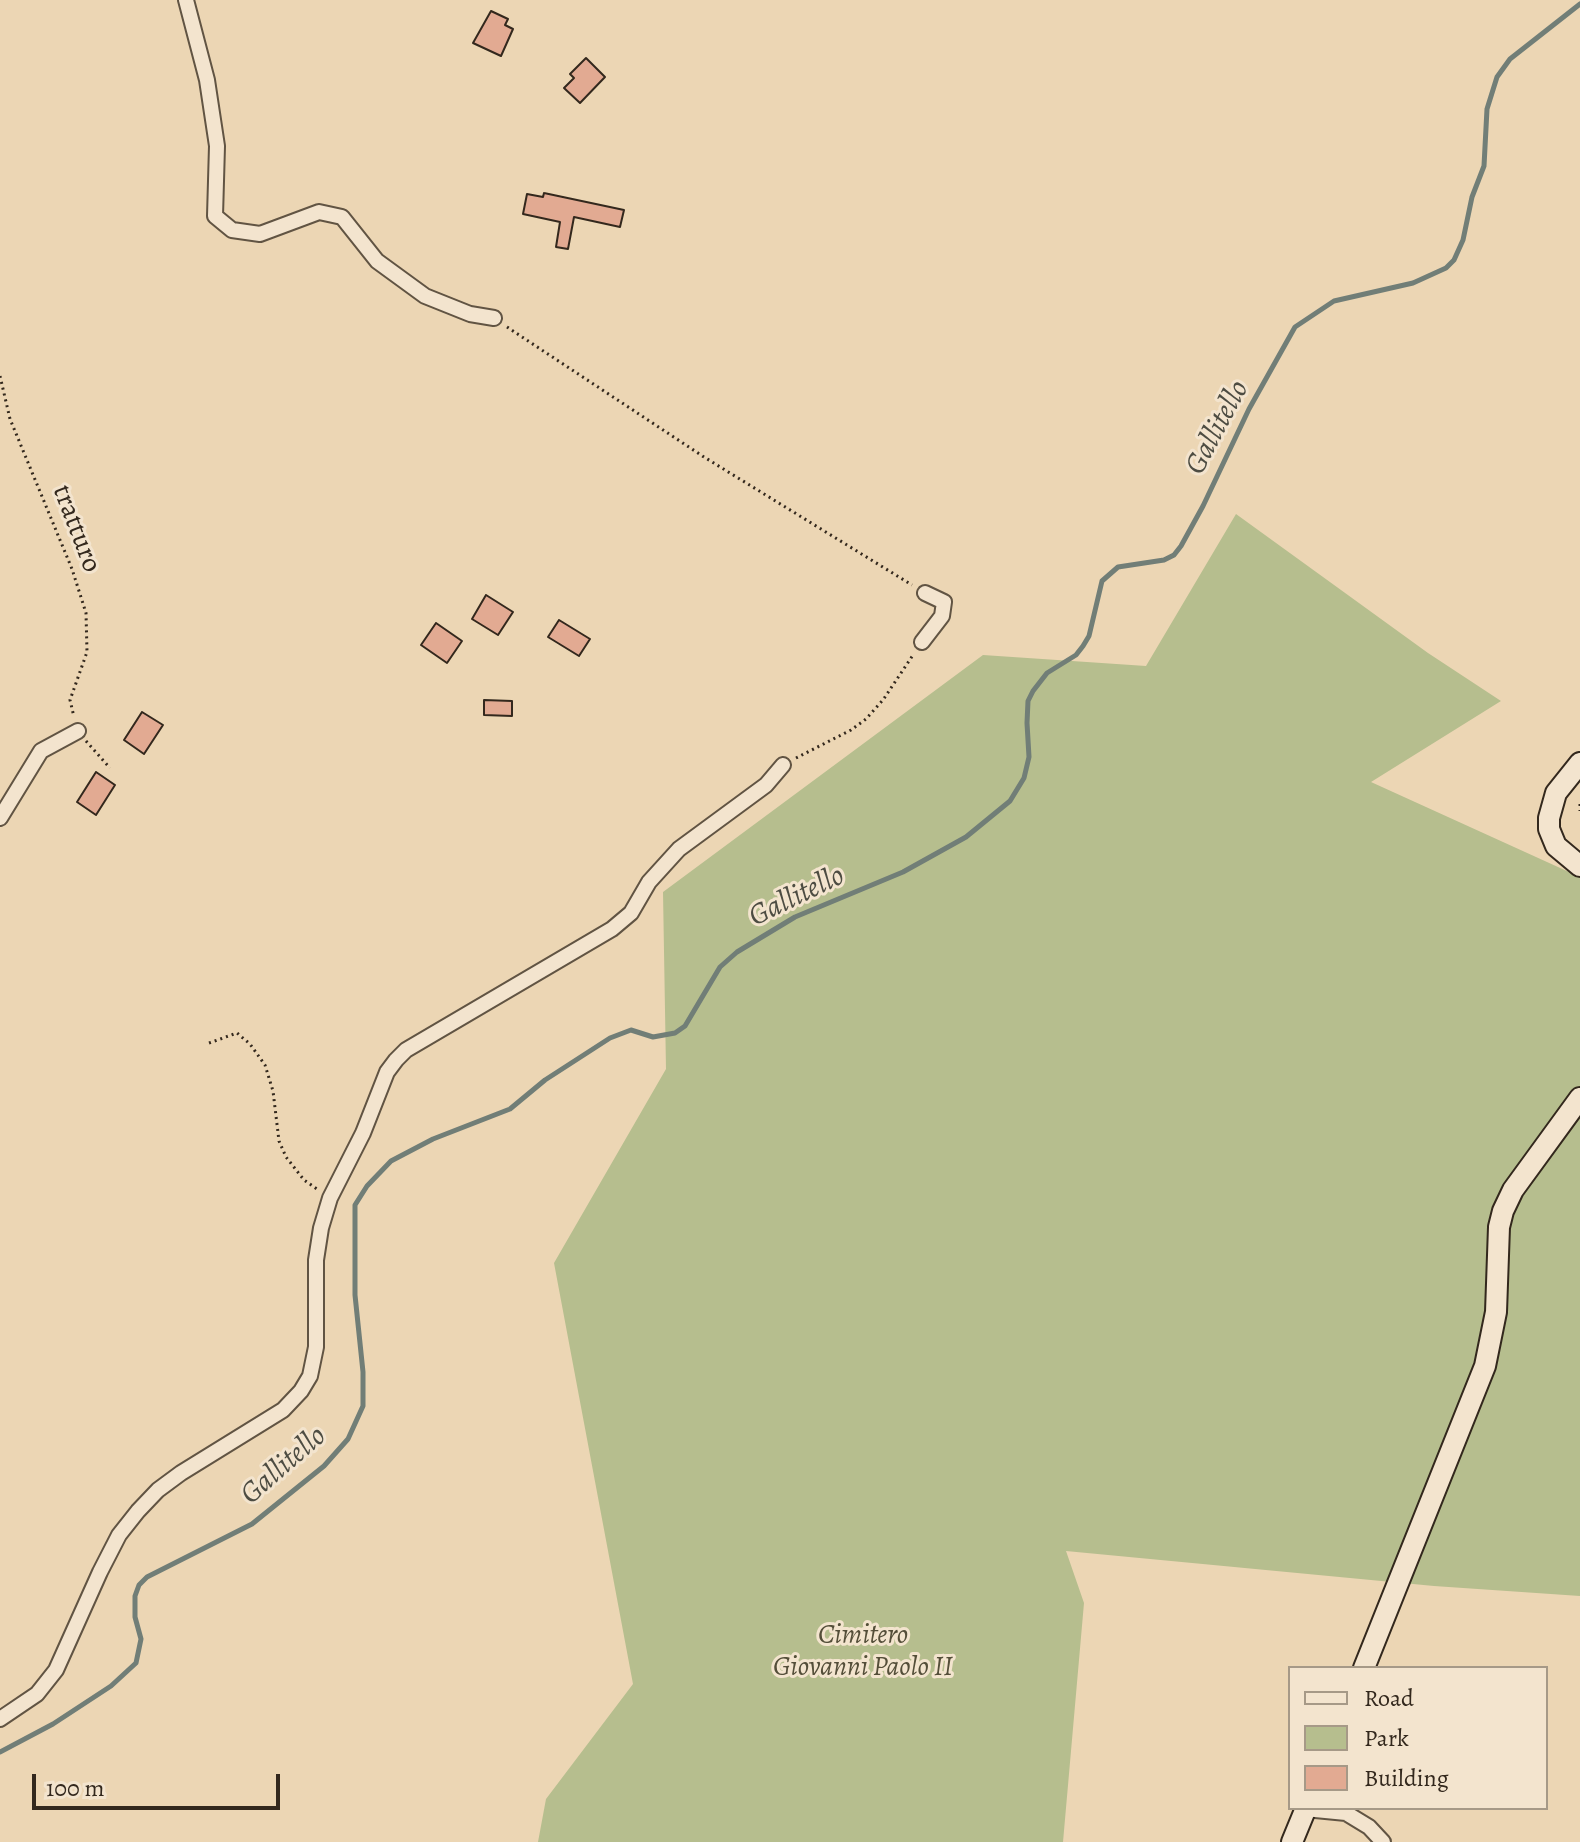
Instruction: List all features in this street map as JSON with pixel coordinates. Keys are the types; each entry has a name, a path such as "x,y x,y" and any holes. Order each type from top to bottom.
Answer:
{"street":[{"path":"186,0 207,80 217,146 215,216 232,230 260,234 319,212 342,217 377,261 425,296 470,314 494,318"},
{"path":"922,642 942,616 944,602 925,593"},
{"path":"0,818 41,751 78,731"},
{"path":"1580,763 1556,793 1549,818 1549,829 1556,846 1580,866"},
{"path":"0,1719 37,1694 56,1670 119,1535 138,1511 158,1490 181,1473 283,1410 310,1376 314,1355 316,1260 321,1228 330,1198 363,1133 387,1072 406,1050 612,929 631,913 649,882 679,849 766,785 783,765"},
{"path":"1365,1666 1485,1366 1496,1312 1499,1227 1503,1211 1513,1190 1580,1098"},
{"path":"1292,1842 1306,1810"},
{"path":"1314,1810 1352,1815 1383,1842"}],"path":[{"path":"494,318 704,457 925,593"},
{"name":"tratturo","path":"0,376 10,419 72,569 86,613 87,652 70,700"},
{"path":"783,765 866,719 883,700 922,642"},
{"path":"78,731 110,768"},
{"path":"1580,804 1580,811"},
{"path":"209,1043 237,1033 250,1044 265,1065 273,1091 279,1141 286,1157 304,1180 330,1198"}],"green space":[{"name":"Cimitero Giovanni Paolo II","path":"1236,514 1428,653 1501,701 1371,782 1580,877 1580,1596 1434,1586 1066,1551 1084,1603 1063,1842 538,1842 546,1799 633,1684 554,1263 666,1069 663,892 983,655 1146,666"}],"building":[{"path":"491,11 508,19 505,25 513,29 501,56 473,43"},
{"path":"586,58 605,77 580,103 564,88 574,78 570,74"},
{"path":"544,193 624,210 620,227 574,217 568,249 556,247 560,222 523,214 527,194 543,197"},
{"path":"486,595 513,612 498,635 472,619"},
{"path":"559,620 590,639 579,656 548,637"},
{"path":"436,623 462,641 447,663 421,645"},
{"path":"484,700 512,701 512,716 484,715"},
{"path":"142,712 163,725 144,754 124,740"},
{"path":"96,772 115,785 96,815 77,802"}],"waterway":[{"name":"Gallitello","path":"0,1752 53,1724 111,1686 136,1663 141,1639 135,1617 135,1596 139,1585 147,1577 252,1524 324,1466 348,1439 363,1406 363,1372 355,1295 355,1205 367,1186 391,1161 433,1139 510,1109 545,1080 610,1038 631,1030 653,1037 675,1033 685,1026 720,967 737,952 795,917 903,872 966,837 1010,801 1024,778 1029,757 1028,701 1047,673 1076,655 1083,646 1089,636 1102,581 1118,567 1164,560 1174,555 1181,546 1249,409 1295,327 1334,301 1413,283 1446,268 1454,260 1463,240 1472,197 1484,166 1487,109 1497,77 1510,59 1580,4"}]}
